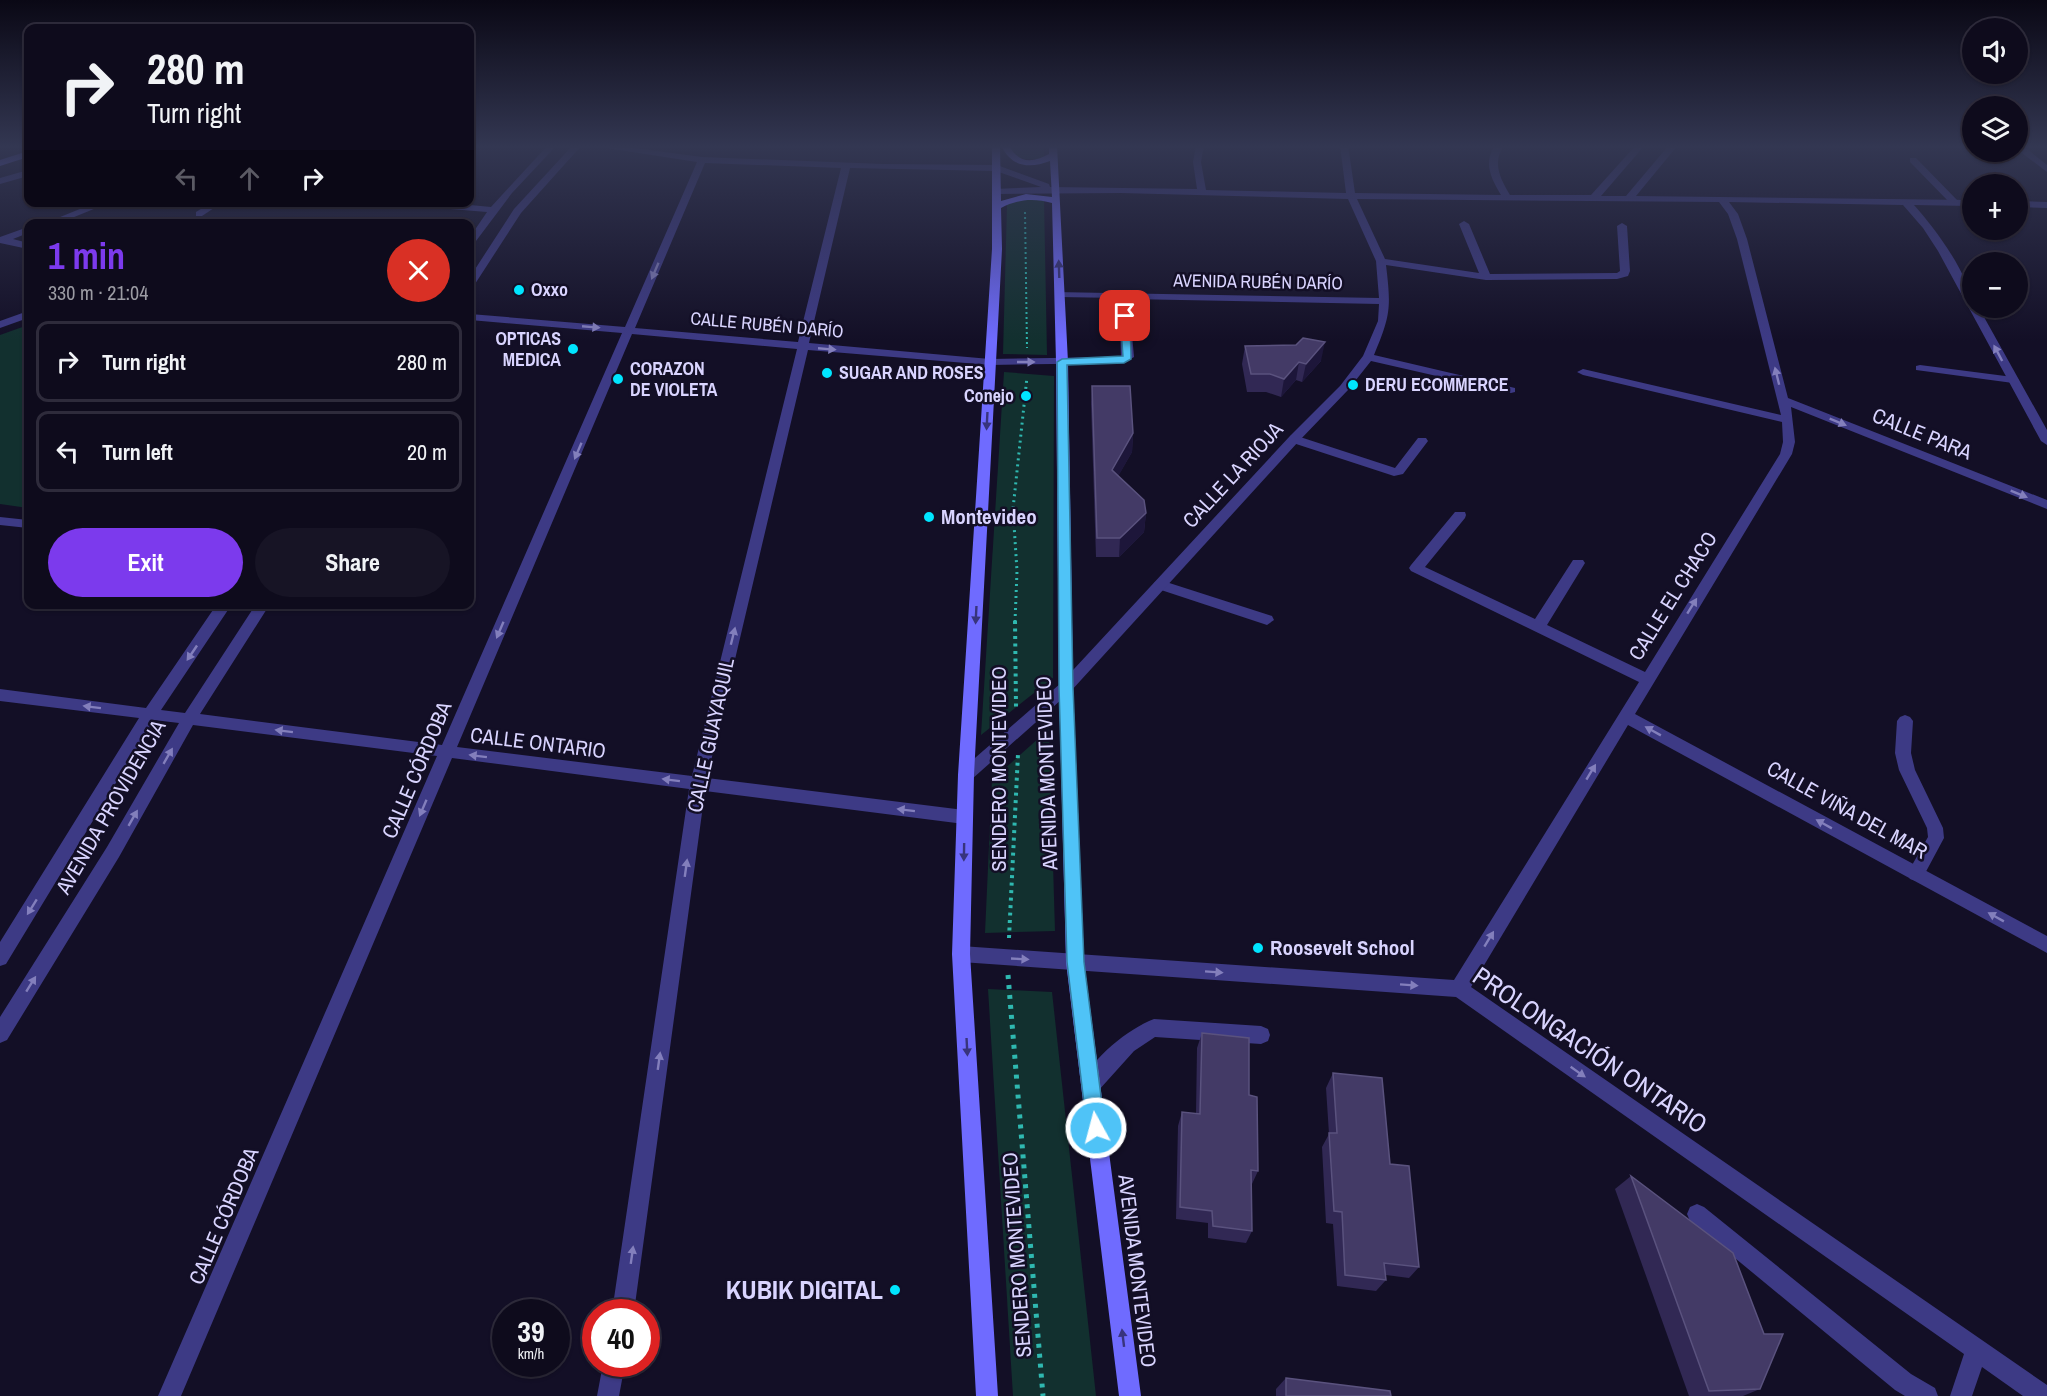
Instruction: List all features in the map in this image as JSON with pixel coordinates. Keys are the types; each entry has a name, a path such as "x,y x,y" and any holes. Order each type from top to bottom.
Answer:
{"street":[{"path":"61,219 85,210"},
{"path":"199,214 205,210"},
{"path":"474,237 492,210"},
{"path":"474,278 518,210"},
{"name":"CALLE CÓRDOBA","path":"169,1396 681,210"},
{"name":"CALLE GUAYAQUIL","path":"625,1299 698,784 836,210"},
{"path":"987,1396 961,954 966,774 997,210"},
{"name":"AVENIDA MONTEVIDEO","path":"1057,210 1062,362 1066,687 1076,962 1130,1396"},
{"name":"CALLE LA RIOJA","path":"966,774 1066,687 1294,439 1344,388 1368,357 1383,321 1385,301 1381,261 1358,210"},
{"name":"CALLE EL CHACO","path":"1458,989 1786,454 1789,442 1788,420 1742,238 1730,210"},
{"path":"1914,210 1939,243 1962,286"},
{"path":"1464,224 1486,277"},
{"path":"1381,261 1486,277 1624,274 1622,226"},
{"path":"1,239 24,231"},
{"path":"1,239 24,245"},
{"name":"AVENIDA RUBÉN DARÍO","path":"1059,294 1385,301"},
{"name":"CALLE RUBÉN DARÍO","path":"474,317 990,362 1124,360 1128,357 1124,295"},
{"path":"0,325 24,316"},
{"path":"1979,318 2047,441"},
{"path":"1368,357 1511,390"},
{"path":"1920,368 2013,380"},
{"path":"1583,372 1788,420"},
{"name":"CALLE PARA","path":"1783,400 2047,505"},
{"path":"1294,439 1394,472 1399,471 1422,441"},
{"path":"1460,516 1416,568 1647,679"},
{"path":"0,521 24,524"},
{"path":"1538,627 1578,563"},
{"path":"1160,585 1267,620"},
{"name":"AVENIDA PROVIDENCIA","path":"0,958 150,714 222,609"},
{"name":"AVENIDA PROVIDENCIA","path":"0,1034 113,852 189,719 260,609"},
{"name":"CALLE ONTARIO","path":"0,695 964,817"},
{"name":"CALLE VIÑA DEL MAR","path":"1625,716 2047,945"},
{"path":"1905,721 1903,753 1906,770 1935,828 1936,838 1916,874"},
{"name":"PROLONGACIÓN ONTARIO","path":"961,954 1458,989 2043,1396"},
{"path":"1091,1083 1118,1053 1143,1032 1154,1028 1262,1035"},
{"path":"1696,1215 1903,1382 1927,1396"},
{"path":"1961,1396 1977,1350"},
{"path":"608,1396 612,1377"}],"path":[{"name":"SENDERO MONTEVIDEO","path":"1024,210 1028,362 1013,509 1017,571 1014,647 1017,729 1007,970 1043,1396"}],"green space":[{"path":"1007,210 1044,210 1047,355 1003,354"},
{"path":"24,326 24,507 0,504 0,335"},
{"path":"1004,372 1054,376 1053,678 981,735"},
{"path":"1049,729 1055,931 985,933 992,780"},
{"path":"988,989 1052,992 1096,1396 1013,1396"}],"building":[{"path":"1303,338 1325,342 1306,364 1299,362 1284,379 1270,374 1251,374 1245,346 1296,345"},
{"path":"1092,386 1130,386 1133,433 1112,470 1144,500 1146,513 1120,538 1097,538"},
{"path":"1202,1033 1249,1038 1249,1095 1257,1097 1258,1171 1251,1170 1252,1231 1213,1226 1212,1211 1180,1207 1182,1112 1200,1114"},
{"path":"1333,1073 1382,1078 1390,1164 1409,1166 1419,1267 1384,1263 1386,1280 1345,1275 1342,1212 1334,1211 1329,1133 1337,1133"},
{"path":"1631,1176 1733,1253 1764,1334 1783,1334 1760,1389 1709,1391"},
{"path":"1286,1378 1390,1391 1391,1396 1286,1396"}],"place":[{"name":"Oxxo","path":"519,290"},
{"name":"OPTICAS MEDICA","path":"573,349"},
{"name":"SUGAR AND ROSES","path":"827,373"},
{"name":"CORAZON DE VIOLETA","path":"618,379"},
{"name":"DERU ECOMMERCE","path":"1353,385"},
{"name":"Conejo","path":"1026,396"},
{"name":"Montevideo","path":"929,517"},
{"name":"Roosevelt School","path":"1258,948"},
{"name":"KUBIK DIGITAL","path":"895,1290"}],"route":[{"path":"1096,1128 1076,962 1066,687 1062,362 1124,360 1128,357 1125,316"}]}
